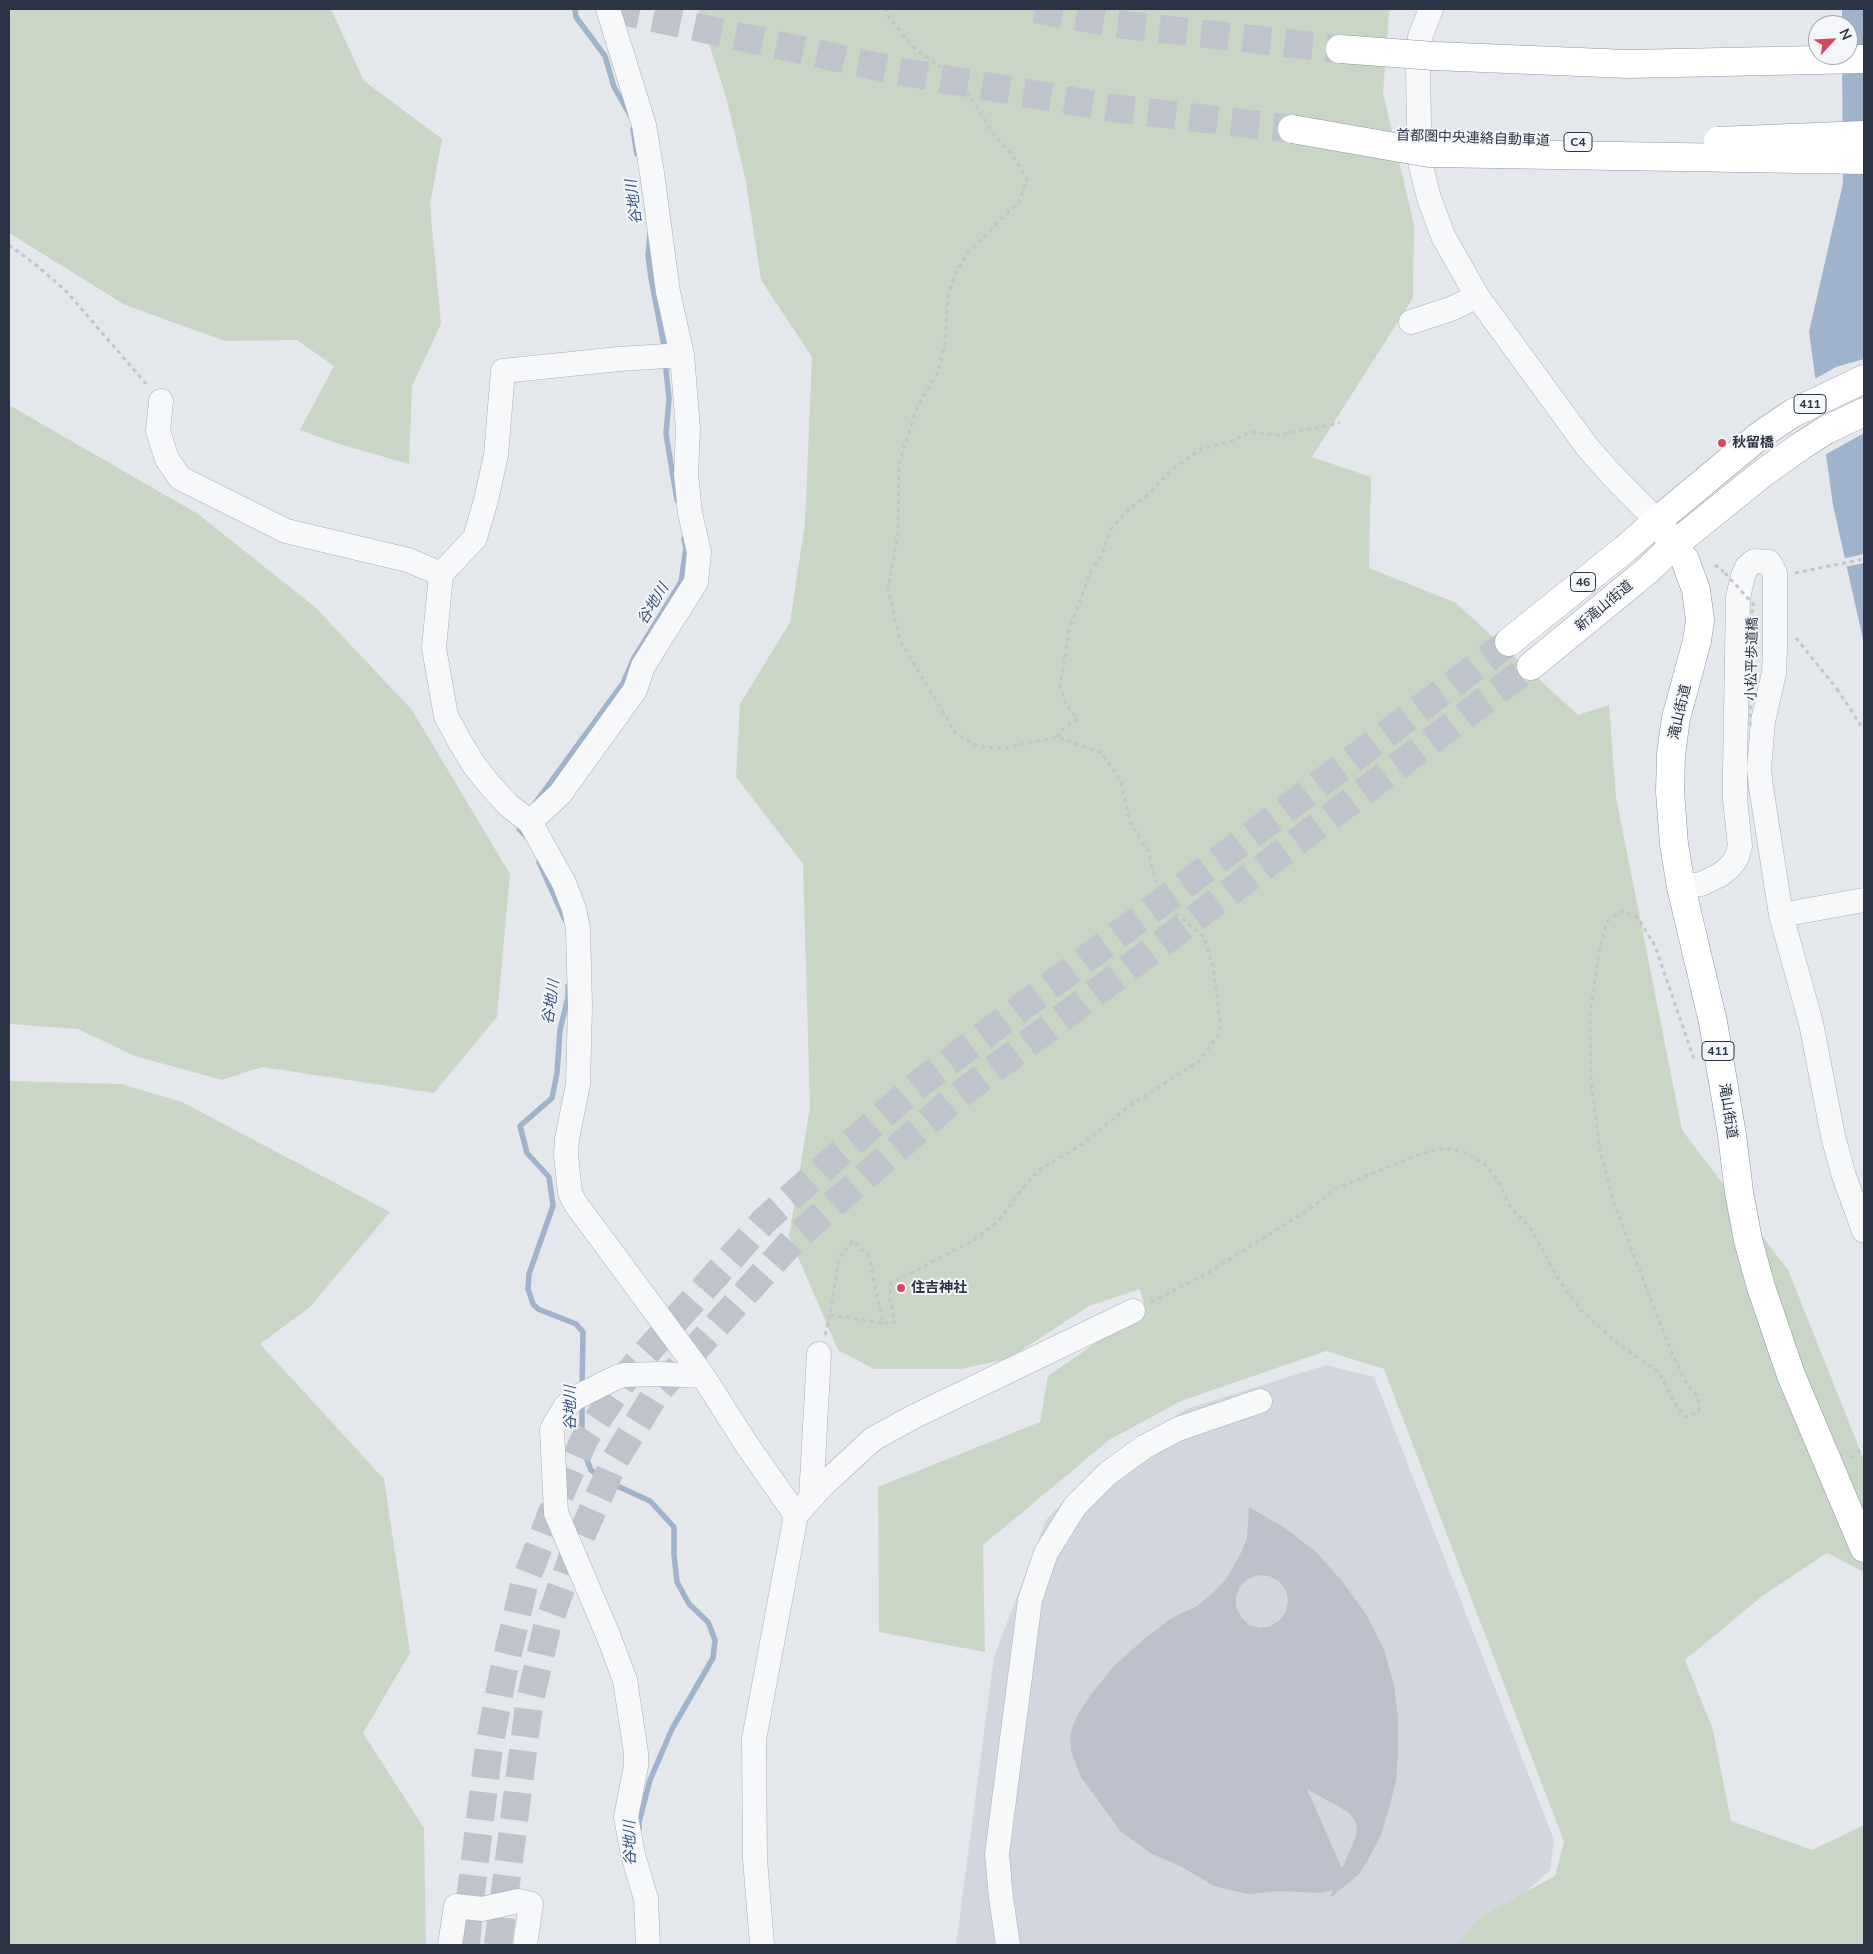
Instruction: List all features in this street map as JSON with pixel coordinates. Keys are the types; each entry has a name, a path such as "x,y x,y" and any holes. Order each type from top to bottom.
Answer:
{"main road":[{"path":"1340,49 1434,56 1628,64 1864,59"},
{"name":"首都圏中央連絡自動車道","path":"1864,134 1753,140 1616,142 1448,138 1292,129 1429,154 1864,160"},
{"name":"411","path":"1657,521 1759,436 1793,412 1864,379"},
{"name":"411","path":"1675,544 1763,473 1826,430 1864,412"},
{"name":"滝山街道","path":"1657,521 1675,544 1691,573 1696,590 1700,620 1697,641 1676,718 1671,754 1670,792 1674,844 1681,887 1712,1022 1748,1240 1761,1288 1791,1375 1864,1548"},
{"name":"46","path":"1509,642 1657,521"},
{"name":"新滝山街道","path":"1531,666 1648,570 1675,544"}],"street":[{"path":"530,822 560,794 635,690 643,666 696,582 699,552 690,513 686,474 688,429 682,355 668,292 644,125 608,9"},
{"path":"1431,9 1420,37 1418,67 1421,166 1429,198 1443,236 1477,296 1588,448 1610,474 1657,521"},
{"path":"1411,322 1451,309 1477,296"},
{"path":"682,355 619,359 503,371 496,455 475,538 441,574 434,648 446,716 474,765 508,805 530,822 564,883 574,909 578,929 580,1006 578,1084 567,1139 566,1155 570,1193 580,1210 703,1376 746,1445 804,1507"},
{"path":"161,401 158,431 167,459 180,478 286,530 408,560 441,574"},
{"path":"1681,887 1701,884 1720,875 1730,867 1737,857 1740,846 1735,771 1738,597 1743,576 1754,560 1770,562 1775,573 1774,673 1764,721 1759,769 1781,915 1811,1023 1833,1136 1848,1189 1864,1231"},
{"path":"1781,915 1864,900"},
{"path":"804,1507 849,1460 873,1439 913,1417 1133,1311"},
{"path":"762,1945 755,1859 754,1739 804,1507 819,1354"},
{"path":"648,1945 646,1899 633,1855 626,1817 636,1766 636,1753 625,1680 556,1513 552,1429 565,1407 584,1392 624,1375 703,1376"},
{"path":"1008,1945 997,1854 1030,1600 1046,1553 1075,1506 1107,1474 1144,1447 1178,1429 1260,1401"},
{"path":"450,1945 456,1906 482,1909 518,1901 531,1904 526,1945"}],"path":[{"path":"830,1316 883,1323 895,1322 890,1300 890,1284 972,1241 998,1222 1018,1194 1040,1169 1081,1145 1129,1106 1199,1061 1222,1031 1214,966 1204,937 1178,915 1157,885 1148,851 1130,822 1121,782 1102,753 1057,737 1005,748 980,747 956,734 900,640 888,590 898,533 899,463 917,408 938,372 944,342 948,295 956,275 968,252 1019,202 1027,179 1013,156 992,132 961,81 916,50 889,18 886,9"},
{"path":"9,245 66,291 161,401"},
{"path":"1057,737 1065,726 1078,720 1066,705 1060,685 1068,633 1090,573 1103,553 1110,530 1126,512 1149,494 1169,472 1201,449 1227,443 1251,432 1279,436 1340,423"},
{"path":"1800,573 1864,559"},
{"name":"小松平歩道橋","path":"1715,565 1725,572 1754,605 1752,612 1750,727"},
{"path":"1776,615 1837,689 1864,730"},
{"path":"1133,1311 1208,1273 1308,1210 1337,1188 1420,1154 1445,1148 1464,1152 1487,1166 1498,1181 1510,1206 1532,1229 1559,1280 1581,1310 1618,1344 1659,1372 1677,1408 1687,1417 1699,1411 1698,1397 1687,1384 1657,1316 1615,1206 1600,1152 1591,1080 1590,1014 1600,947 1607,921 1622,911 1638,918 1655,946 1696,1064"},
{"path":"819,1354 830,1316 839,1257 853,1241 869,1257 883,1323"}],"shaded area":[{"path":"1326,1365 1374,1377 1554,1840 1550,1870 1527,1891 1459,1945 956,1945 994,1657 1046,1520 1096,1467 1187,1409"}],"green space":[{"path":"9,9 331,9 364,81 442,139 430,205 441,324 412,386 409,464 342,445 300,430 334,366 297,340 225,341 125,305 9,233"},
{"path":"698,9 1395,9 1389,12 1383,93 1414,225 1413,298 1312,457 1371,477 1369,568 1456,603 1578,715 1609,705 1616,797 1682,1130 1788,1270 1864,1460 1864,1572 1827,1553 1761,1597 1685,1660 1713,1730 1731,1821 1812,1850 1864,1825 1864,1945 1457,1945 1480,1917 1555,1876 1564,1842 1384,1369 1326,1351 1181,1401 1109,1440 983,1545 985,1652 879,1632 878,1487 1040,1422 1048,1376 1145,1309 1140,1289 1089,1306 1008,1359 960,1369 874,1369 838,1350 789,1236 810,1107 803,864 736,777 740,704 790,622 805,523 812,357 761,280 746,182 726,97"},
{"path":"9,405 198,514 315,607 412,710 510,874 497,1017 434,1093 262,1067 222,1080 135,1056 78,1029 9,1024"},
{"path":"9,1081 121,1084 182,1102 390,1212 309,1308 260,1344 384,1479 410,1653 363,1733 424,1828 426,1945 9,1945"}],"water":[{"path":"1842,9 1864,9 1864,644 1833,505 1809,332 1843,183 1842,65 1858,65 1858,15 1842,15"}],"pier":[{"path":"1864,359 1864,433 1823,456 1813,380 1836,367"},
{"path":"1864,554 1864,563 1844,567 1842,559"}],"building":[{"path":"1249,1507 1285,1528 1316,1552 1342,1581 1366,1614 1384,1650 1394,1685 1398,1719 1396,1781 1381,1835 1358,1875 1330,1898 1333,1890 1320,1893 1281,1891 1248,1894 1226,1889 1214,1886 1182,1867 1152,1854 1121,1832 1081,1777 1071,1752 1072,1728 1078,1714 1114,1666 1170,1619 1197,1606 1215,1591 1227,1578 1247,1538","holes":["1258,1575 1269,1576 1279,1581 1286,1590 1288,1601 1286,1611 1280,1620 1271,1626 1260,1628 1249,1625 1241,1617 1236,1607 1236,1597 1240,1586 1248,1579","1307,1789 1348,1812 1354,1819 1357,1827 1356,1836 1342,1869"]}],"waterway":[{"name":"谷地川","path":"575,9 576,17 605,56 614,87 630,115"},
{"name":"谷地川","path":"633,129 637,154"},
{"name":"谷地川","path":"650,234 648,255 665,351"},
{"name":"谷地川","path":"665,360 669,399 666,434 677,500"},
{"name":"谷地川","path":"536,802 623,683 634,658 681,582 686,548 684,539"},
{"name":"谷地川","path":"523,823 519,829 528,838"},
{"name":"谷地川","path":"539,862 565,920"},
{"name":"谷地川","path":"568,986 568,997 560,1030 557,1073 552,1098 520,1126 527,1153 549,1177 553,1206 529,1274 528,1289 533,1304 538,1309 576,1324 583,1332 582,1388"},
{"name":"谷地川","path":"582,1402 582,1430 585,1455 591,1470 604,1480 650,1501 674,1527 674,1555 677,1582 689,1604 708,1622 715,1640 713,1658 672,1729 650,1780 639,1822 639,1829"}],"tunnel":[{"path":"612,9 898,71 1113,108 1292,129"},
{"path":"1035,9 1117,24 1340,49"},
{"path":"466,1945 489,1747 503,1674 524,1585 551,1515 585,1438 630,1371 764,1221 915,1087 1509,642"},
{"path":"498,1945 529,1705 547,1627 575,1550 615,1460 656,1393 795,1238 950,1102 1531,666"}],"place":[{"name":"秋留橋","path":"1722,443"},
{"name":"住吉神社","path":"901,1288"}]}
